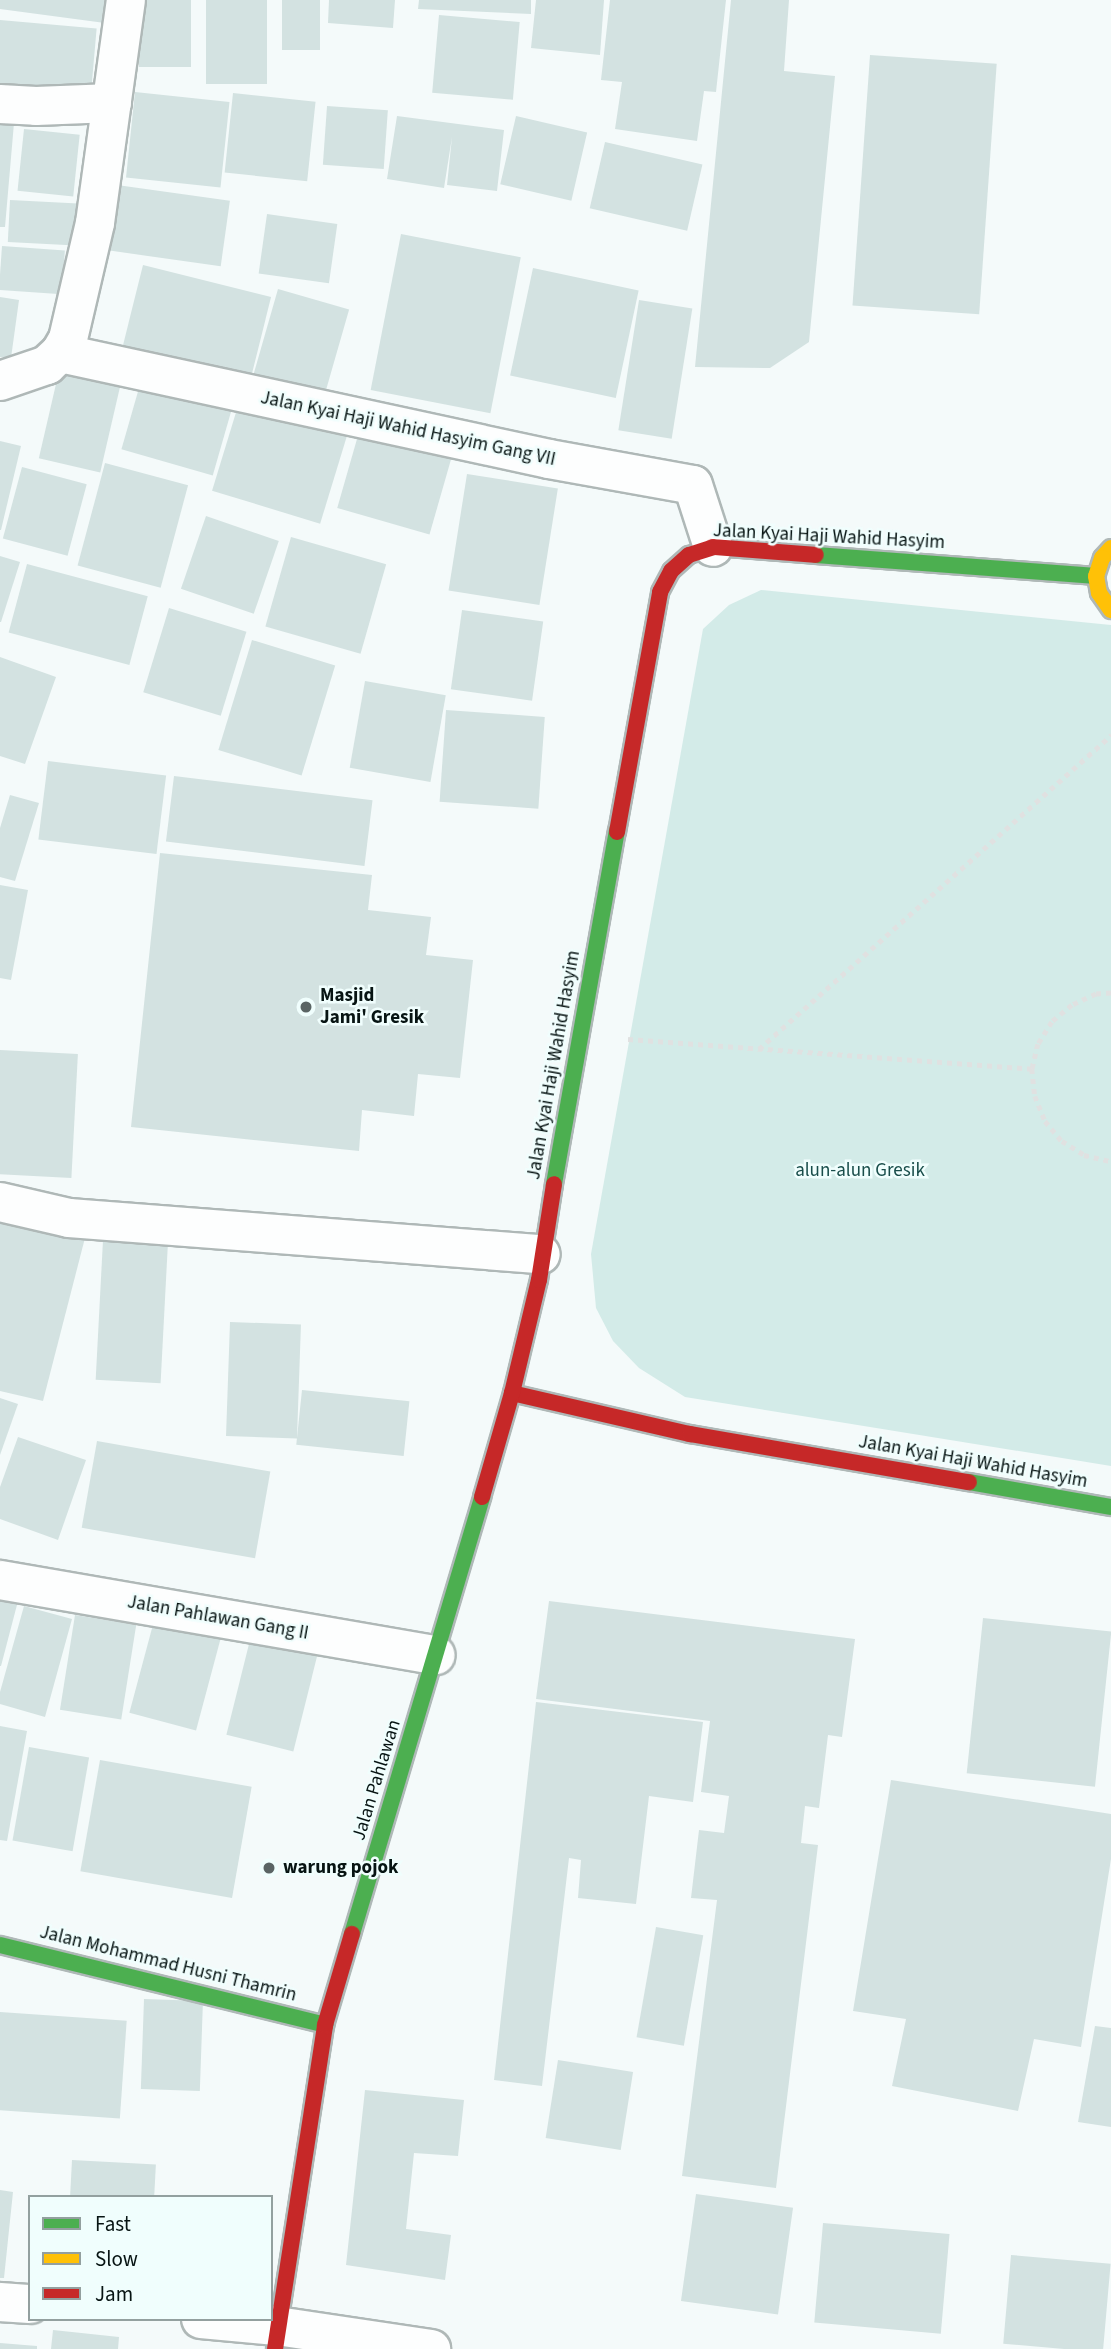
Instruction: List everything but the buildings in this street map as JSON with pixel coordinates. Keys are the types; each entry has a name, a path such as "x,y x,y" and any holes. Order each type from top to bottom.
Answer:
{"street":[{"path":"0,382 47,365 60,353 68,339 95,223 126,0"},
{"path":"0,104 36,107 112,103"},
{"name":"Jalan Kyai Haji Wahid Hasyim Gang VII","path":"60,353 549,460 693,485 713,548"},
{"name":"Jalan Kyai Haji Wahid Hasyim","path":"1096,576 713,548 689,555 671,571 660,592 541,1254 539,1280 512,1393 690,1434 1111,1507"},
{"path":"1111,548 1102,558 1096,576 1099,593 1111,610"},
{"path":"0,1202 69,1218 541,1254"},
{"name":"Jalan Pahlawan","path":"276,2337 325,2025 512,1393"},
{"name":"Jalan Pahlawan Gang II","path":"0,1580 436,1656"},
{"name":"Jalan Mohammad Husni Thamrin","path":"0,1945 325,2025"},
{"path":"0,2301 28,2304"},
{"path":"209,2321 276,2337 431,2349"}],"path":[{"path":"759,1049 1111,735"},
{"path":"1111,993 1096,994 1072,1005 1052,1022 1038,1044 1032,1069 1035,1097 1045,1121 1062,1141 1084,1154 1111,1161"},
{"path":"582,1035 1032,1069"}],"green space":[{"name":"alun-alun Gresik","path":"761,590 1111,625 1111,1466 685,1397 639,1368 613,1341 596,1308 591,1254 703,629 729,605"}],"traffic: fast":[{"path":"816,555 1096,576"},
{"path":"554,1184 617,832"},
{"path":"969,1482 1111,1507"},
{"path":"352,1934 482,1497"},
{"path":"0,1945 325,2025"}],"traffic: slow":[{"path":"1111,548 1102,558 1096,576 1099,593 1111,610"}],"traffic: jam":[{"path":"617,832 660,592 671,571 689,555 713,547 816,555"},
{"path":"482,1497 512,1393 539,1280 554,1184"},
{"path":"512,1393 690,1434 969,1482"},
{"path":"275,2349 325,2025 352,1934"}],"place":[{"name":"Masjid Jami' Gresik","path":"306,1007"},
{"name":"warung pojok","path":"269,1868"}]}
